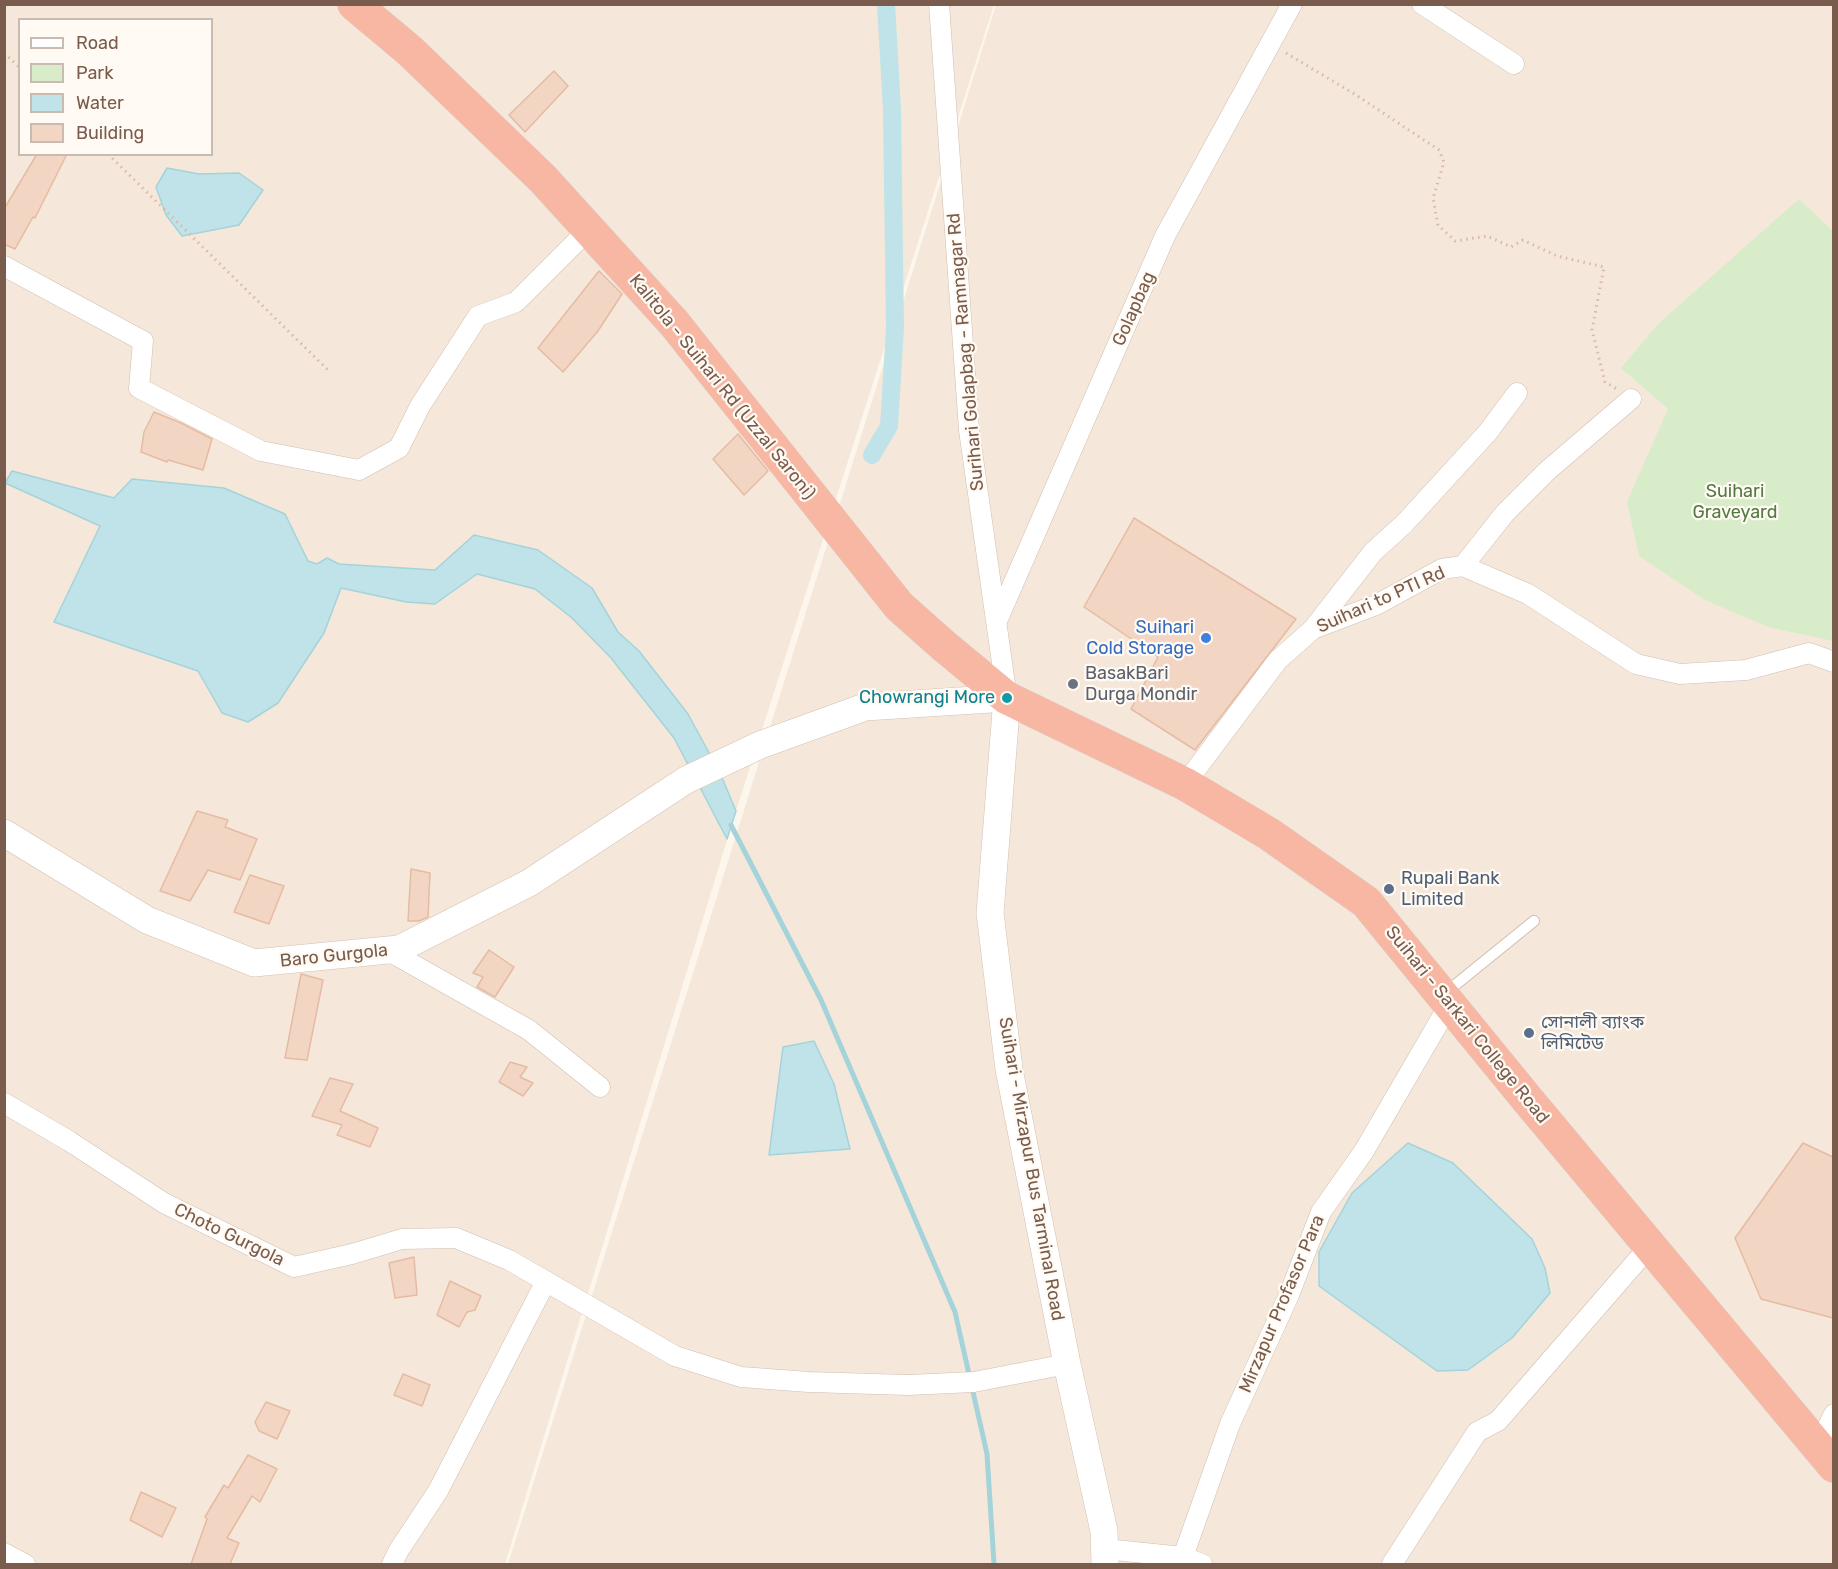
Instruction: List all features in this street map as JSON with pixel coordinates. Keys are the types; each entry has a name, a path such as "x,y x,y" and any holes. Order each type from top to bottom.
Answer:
{"highway":[{"name":"Kalitola - Suihari Rd (Uzzal Saroni)","path":"354,4 410,51 543,179 674,323 899,606 1007,698"},
{"name":"Suihari - Sarkari College Road","path":"1007,698 1185,784 1269,834 1366,902 1649,1246 1826,1456"}],"street":[{"name":"Surihari Golapbag - Ramnagar Rd","path":"939,4 969,430 1007,698"},
{"name":"Golapbag","path":"996,623 1165,236 1292,4"},
{"path":"1422,4 1514,64"},
{"path":"4,266 143,341 139,388 261,451 359,470 399,448 420,406 478,316 516,302 589,229"},
{"path":"1313,629 1373,552 1404,524 1488,432 1517,393"},
{"path":"1463,566 1505,513 1548,471 1631,399"},
{"name":"Suihari to PTI Rd","path":"1185,784 1278,660 1313,629 1376,605 1442,569 1463,566 1528,594 1636,664 1680,674 1746,670 1809,653 1833,662"},
{"name":"Baro Gurgola","path":"4,833 147,920 254,963 399,949 529,883 686,780 760,745 865,707 1007,698"},
{"name":"Suihari - Mirzapur Bus Tarminal Road","path":"1007,698 990,913 1009,1069 1067,1364 1104,1531 1105,1557"},
{"path":"387,950 529,1030 600,1087"},
{"name":"Mirzapur Profasor Para","path":"1183,1557 1230,1424 1289,1294 1321,1212 1364,1151 1446,1000"},
{"name":"Choto Gurgola","path":"4,1103 69,1141 164,1203 294,1267 352,1254 402,1239 456,1238 509,1260 675,1356 741,1377 809,1383 908,1386 957,1383 1067,1364"},
{"path":"1392,1564 1477,1432 1498,1421 1649,1246"},
{"path":"392,1564 438,1491 546,1281"},
{"path":"1826,1456 1833,1414"},
{"path":"4,1553 25,1564"},
{"path":"1105,1557 1183,1557 1202,1564"}],"lane":[{"path":"1446,1000 1534,921"}],"path":[{"path":"1270,44 1356,94 1439,150 1444,162 1433,198 1438,225 1455,241 1487,236 1511,246 1523,240 1557,256 1604,267 1592,330 1605,382 1631,399"},
{"path":"4,53 18,66"},
{"path":"110,156 330,372"}],"shaded area":[{"path":"5,5 994,5 736,811 505,1564 5,1564"},
{"path":"996,5 1833,5 1833,1564 508,1564"}],"green space":[{"name":"Suihari Graveyard","path":"1799,199 1833,231 1833,641 1768,627 1705,600 1639,556 1627,502 1668,409 1621,368 1658,324"}],"water":[{"path":"167,168 199,174 239,173 263,190 239,225 182,236 166,215 156,187"},
{"path":"12,471 114,498 132,479 224,488 285,514 308,561 317,564 327,558 339,564 435,570 474,535 538,550 592,588 618,632 639,651 688,714 720,773 736,811 727,839 674,738 611,658 572,618 535,589 477,574 435,604 406,602 341,588 324,633 278,703 248,722 222,713 198,671 54,622 100,526 5,483"},
{"path":"814,1041 834,1084 850,1149 769,1155 783,1047"},
{"path":"1408,1143 1453,1163 1532,1239 1545,1268 1550,1293 1512,1338 1468,1370 1437,1371 1319,1286 1319,1252 1352,1193"}],"building":[{"path":"554,71 568,86 525,132 509,115"},
{"path":"36,156 66,156 35,218 33,217 15,249 4,244 4,209"},
{"path":"599,271 622,294 598,331 563,372 538,348"},
{"path":"154,412 212,439 203,470 168,460 167,462 141,452 144,432"},
{"path":"738,434 768,471 744,495 713,459"},
{"name":"Suihari Cold Storage","path":"1134,518 1296,619 1195,750 1131,709 1158,657 1084,607"},
{"path":"197,811 228,820 225,827 257,839 240,880 208,870 190,901 160,891"},
{"path":"411,869 430,873 428,917 419,921 408,921"},
{"path":"250,875 284,886 269,924 234,912"},
{"path":"489,950 514,967 495,997 477,987 483,977 473,973"},
{"path":"301,974 323,980 307,1060 285,1058"},
{"path":"510,1062 527,1067 520,1077 533,1083 523,1096 499,1082"},
{"path":"330,1078 353,1084 340,1111 378,1128 370,1147 337,1135 342,1125 312,1116"},
{"path":"1803,1143 1833,1157 1833,1318 1761,1299 1735,1238"},
{"path":"414,1257 417,1295 395,1298 389,1263"},
{"path":"450,1281 481,1296 475,1310 467,1312 459,1327 437,1315"},
{"path":"403,1374 430,1385 422,1406 394,1395"},
{"path":"266,1402 290,1411 277,1439 259,1431 255,1422"},
{"path":"248,1455 277,1469 260,1502 252,1496 227,1538 239,1543 230,1564 191,1564 207,1519 205,1517 224,1485 228,1488"},
{"path":"141,1492 176,1508 162,1537 130,1520"}],"waterway":[{"path":"872,455 889,426 895,328 892,110 886,4"},
{"path":"731,825 821,1000 955,1312 987,1454 994,1564"}],"place":[{"name":"Suihari Cold Storage","path":"1206,638"},
{"name":"BasakBari Durga Mondir","path":"1073,684"},
{"name":"Chowrangi More","path":"1007,698"},
{"name":"Rupali Bank Limited","path":"1389,889"},
{"name":"সোনালী ব্যাংক লিমিটেড","path":"1529,1033"}]}
